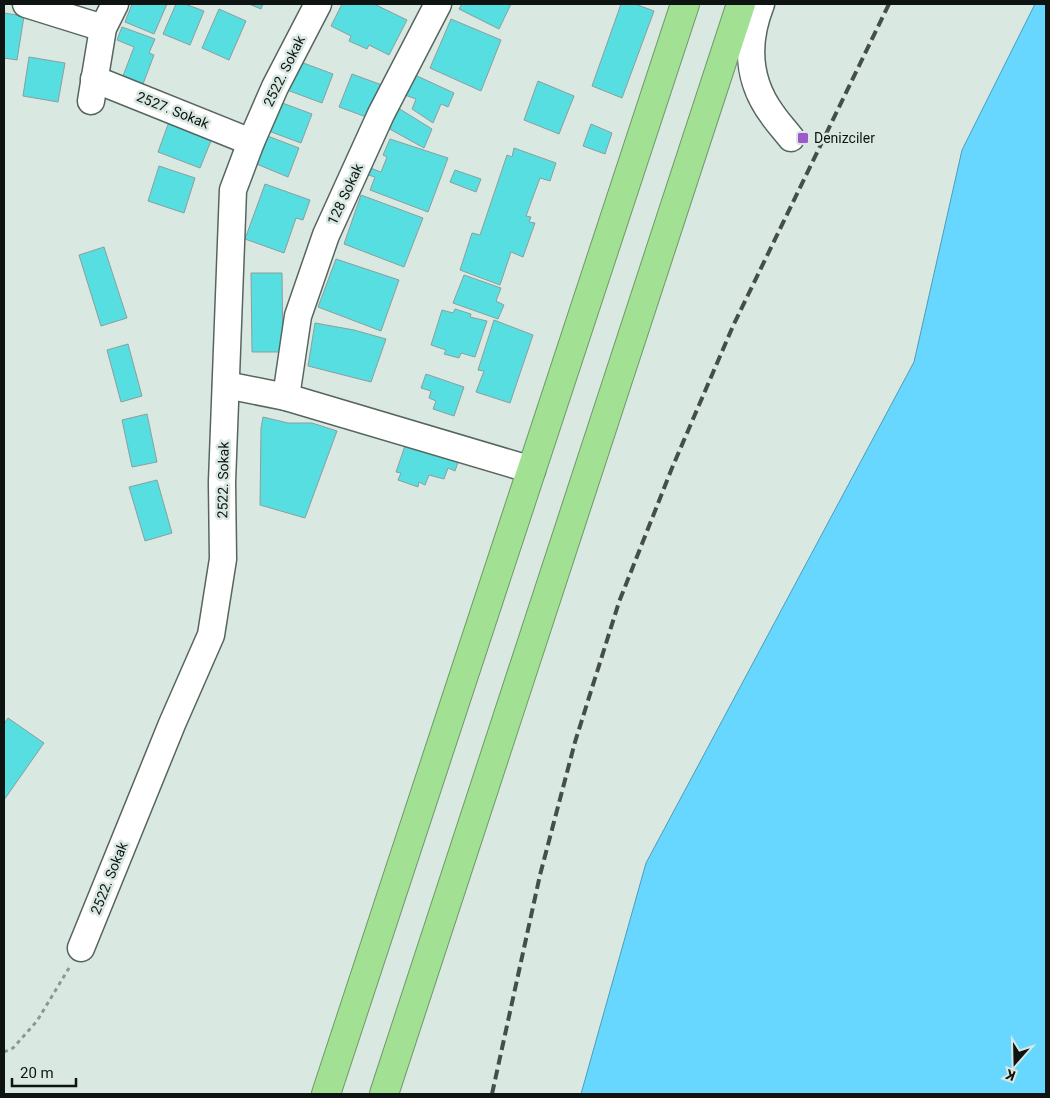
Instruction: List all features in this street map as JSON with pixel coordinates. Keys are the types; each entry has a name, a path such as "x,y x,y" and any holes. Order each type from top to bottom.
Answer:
{"highway":[{"path":"326,1094 685,4"},
{"path":"384,1094 742,4"}],"street":[{"path":"26,4 102,28 115,4"},
{"name":"2522. Sokak","path":"81,948 172,724 211,636 223,559 222,482 233,190 275,87 318,4"},
{"name":"128 Sokak","path":"286,396 298,316 326,235 382,114 438,4"},
{"path":"761,4 751,38 752,65 759,92 771,113 792,138"},
{"name":"2527. Sokak","path":"102,28 92,90 251,142"},
{"path":"226,385 286,396 532,470"}],"path":[{"path":"4,1052 13,1048 37,1021 81,948"}],"water":[{"path":"1035,4 1046,4 1046,1094 581,1094 646,863 914,362 962,150"}],"building":[{"path":"132,4 167,4 154,34 125,22"},
{"path":"176,4 185,4 204,11 190,45 163,34"},
{"path":"249,4 263,4 261,9"},
{"path":"342,4 374,4 407,20 389,55 369,45 367,49 349,41 351,36 331,26"},
{"path":"462,4 511,4 499,29 459,9"},
{"path":"621,4 635,4 654,11 622,98 592,86"},
{"path":"219,9 246,21 229,60 202,48"},
{"path":"4,13 24,16 17,60 4,58"},
{"path":"451,19 501,40 481,91 430,68"},
{"path":"122,27 155,39 149,53 154,55 143,84 123,76 134,47 117,40"},
{"path":"29,57 65,63 58,102 23,96"},
{"path":"298,61 333,74 322,103 287,90"},
{"path":"352,74 382,85 369,118 339,107"},
{"path":"415,75 454,93 448,107 441,104 433,123 412,109 416,99 402,94"},
{"path":"538,81 574,96 559,134 524,120"},
{"path":"277,101 312,114 301,143 266,130"},
{"path":"395,106 432,129 424,148 386,127"},
{"path":"170,119 213,136 200,168 158,152"},
{"path":"591,124 612,133 605,154 583,146"},
{"path":"265,135 299,148 288,177 254,163"},
{"path":"390,139 448,158 428,212 370,190 375,177 365,174 368,167 381,172 387,157 383,155"},
{"path":"514,148 556,163 550,181 540,178 526,216 531,217 529,222 535,223 523,257 511,252 500,285 460,270 472,233 480,235 507,155 512,157"},
{"path":"159,166 195,178 184,213 148,201"},
{"path":"455,170 481,179 476,192 450,182"},
{"path":"265,184 310,200 303,220 296,218 284,253 245,239"},
{"path":"361,195 423,218 404,267 344,244"},
{"path":"104,247 127,318 101,326 79,255"},
{"path":"336,259 399,280 381,331 318,307"},
{"path":"251,273 282,273 283,352 252,352"},
{"path":"464,275 501,288 496,301 504,305 498,319 453,303"},
{"path":"455,309 471,314 470,317 487,321 475,357 461,353 459,358 444,354 446,350 431,345 442,310 453,313"},
{"path":"494,320 533,335 510,403 476,392 484,371 478,370"},
{"path":"315,323 354,330 386,339 371,382 308,366"},
{"path":"128,344 142,396 121,402 107,350"},
{"path":"426,374 464,387 454,416 433,409 436,401 429,398 431,391 421,388"},
{"path":"147,414 157,462 132,467 122,420"},
{"path":"263,417 288,423 312,423 337,431 305,518 260,505 261,428"},
{"path":"407,440 461,453 455,471 448,468 444,479 429,475 425,485 419,482 418,487 398,480 401,473 396,472"},
{"path":"157,480 172,533 145,541 129,487"},
{"path":"8,718 44,743 4,800 4,724"}],"railway":[{"path":"492,1094 540,875 575,742 619,602 672,468 733,326 889,4"}],"place":[{"name":"Denizciler","path":"803,138"}]}
